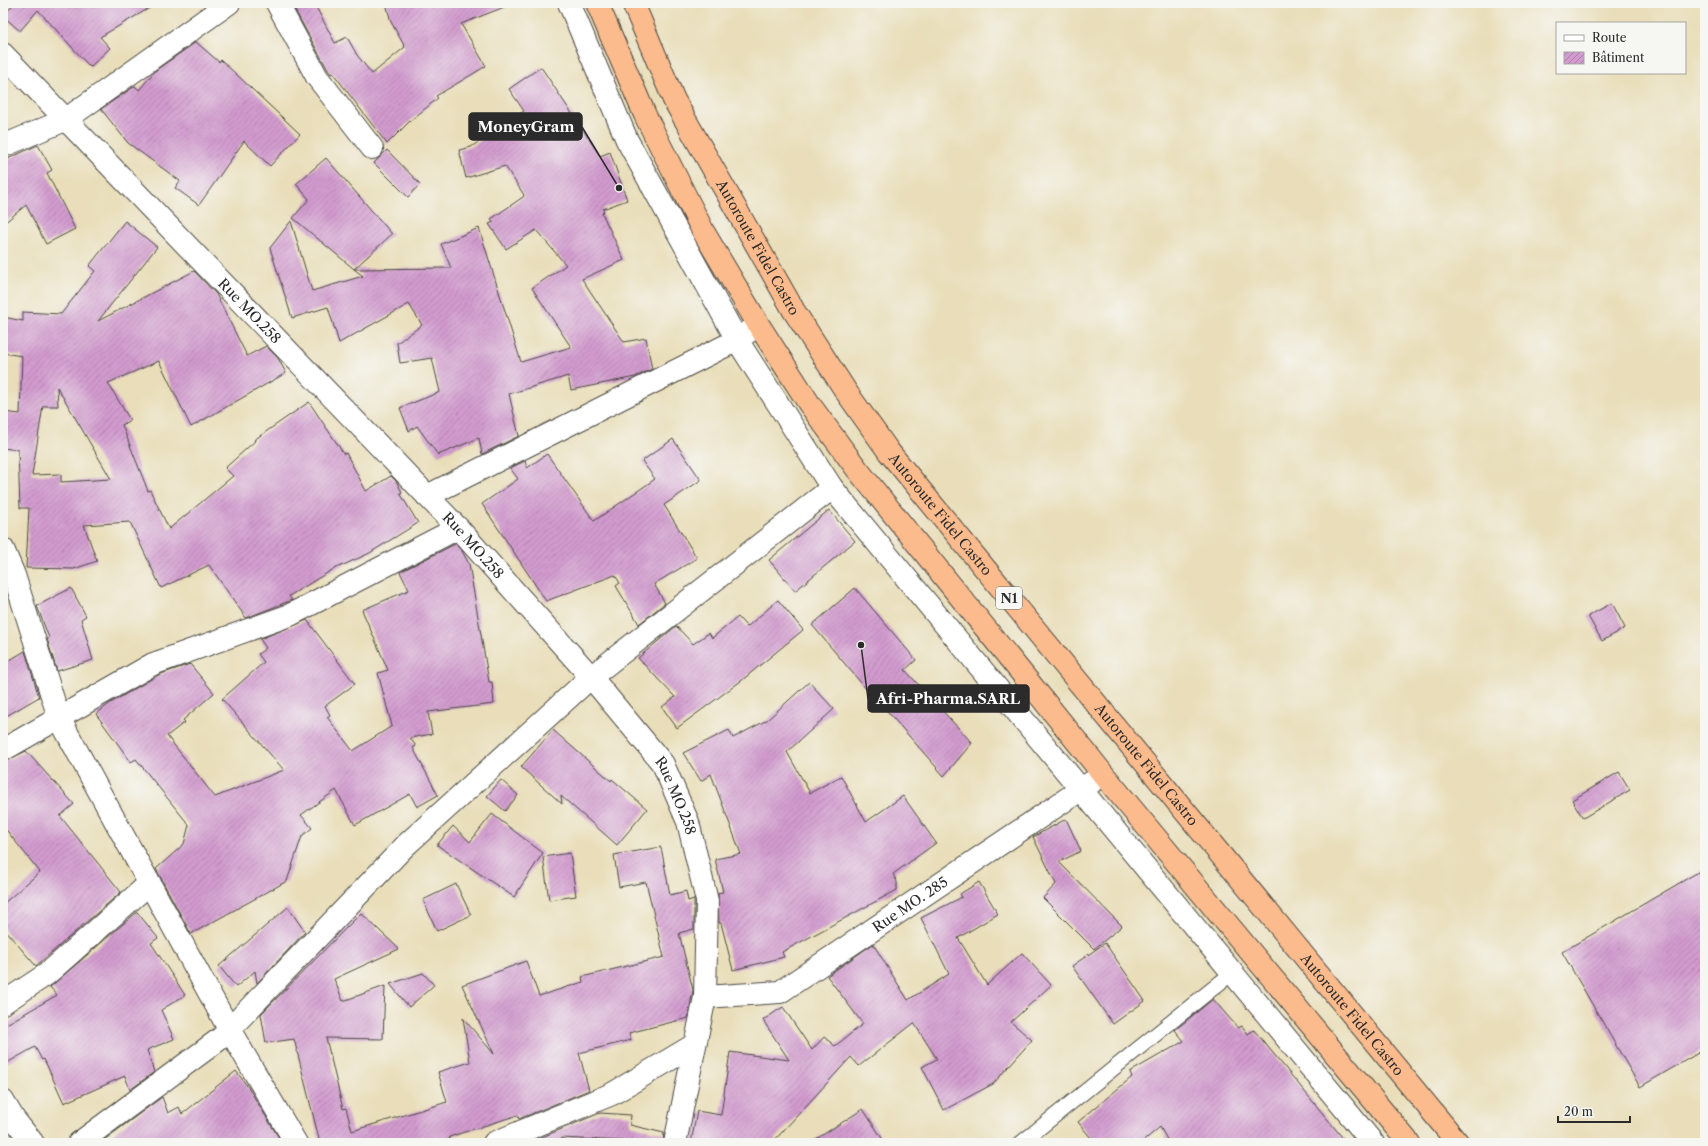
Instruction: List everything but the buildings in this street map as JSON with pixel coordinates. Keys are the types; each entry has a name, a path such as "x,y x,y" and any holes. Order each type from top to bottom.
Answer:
{"highway":[{"name":"N1","path":"597,3 645,115 703,231 758,324 810,405 857,469 1399,1139"},
{"name":"Autoroute Fidel Castro","path":"633,3 674,100 790,304 847,393 889,452 1458,1143"}],"street":[{"path":"3,146 65,120 229,3"},
{"path":"277,3 317,77 372,148"},
{"path":"569,3 627,140 738,340 832,488 1373,1143"},
{"name":"Rue MO.258","path":"3,54 458,528 591,677 663,764 688,822 707,901 704,997 675,1143"},
{"path":"427,496 738,340 758,324"},
{"path":"79,1143 221,1038 406,845 591,677 832,488"},
{"path":"3,750 153,664 290,615 458,528"},
{"path":"3,549 14,576 59,718 229,1029 296,1143"},
{"name":"Rue MO. 285","path":"704,997 780,992 1103,774"},
{"path":"3,1003 47,974 150,883"},
{"path":"494,1143 612,1094 694,1045"},
{"path":"3,1101 14,1119 34,1143"}],"lane":[{"path":"1021,1143 1232,973"}],"place":[{"name":"MoneyGram","path":"619,188"},
{"name":"Afri-Pharma.SARL","path":"861,645"}]}
